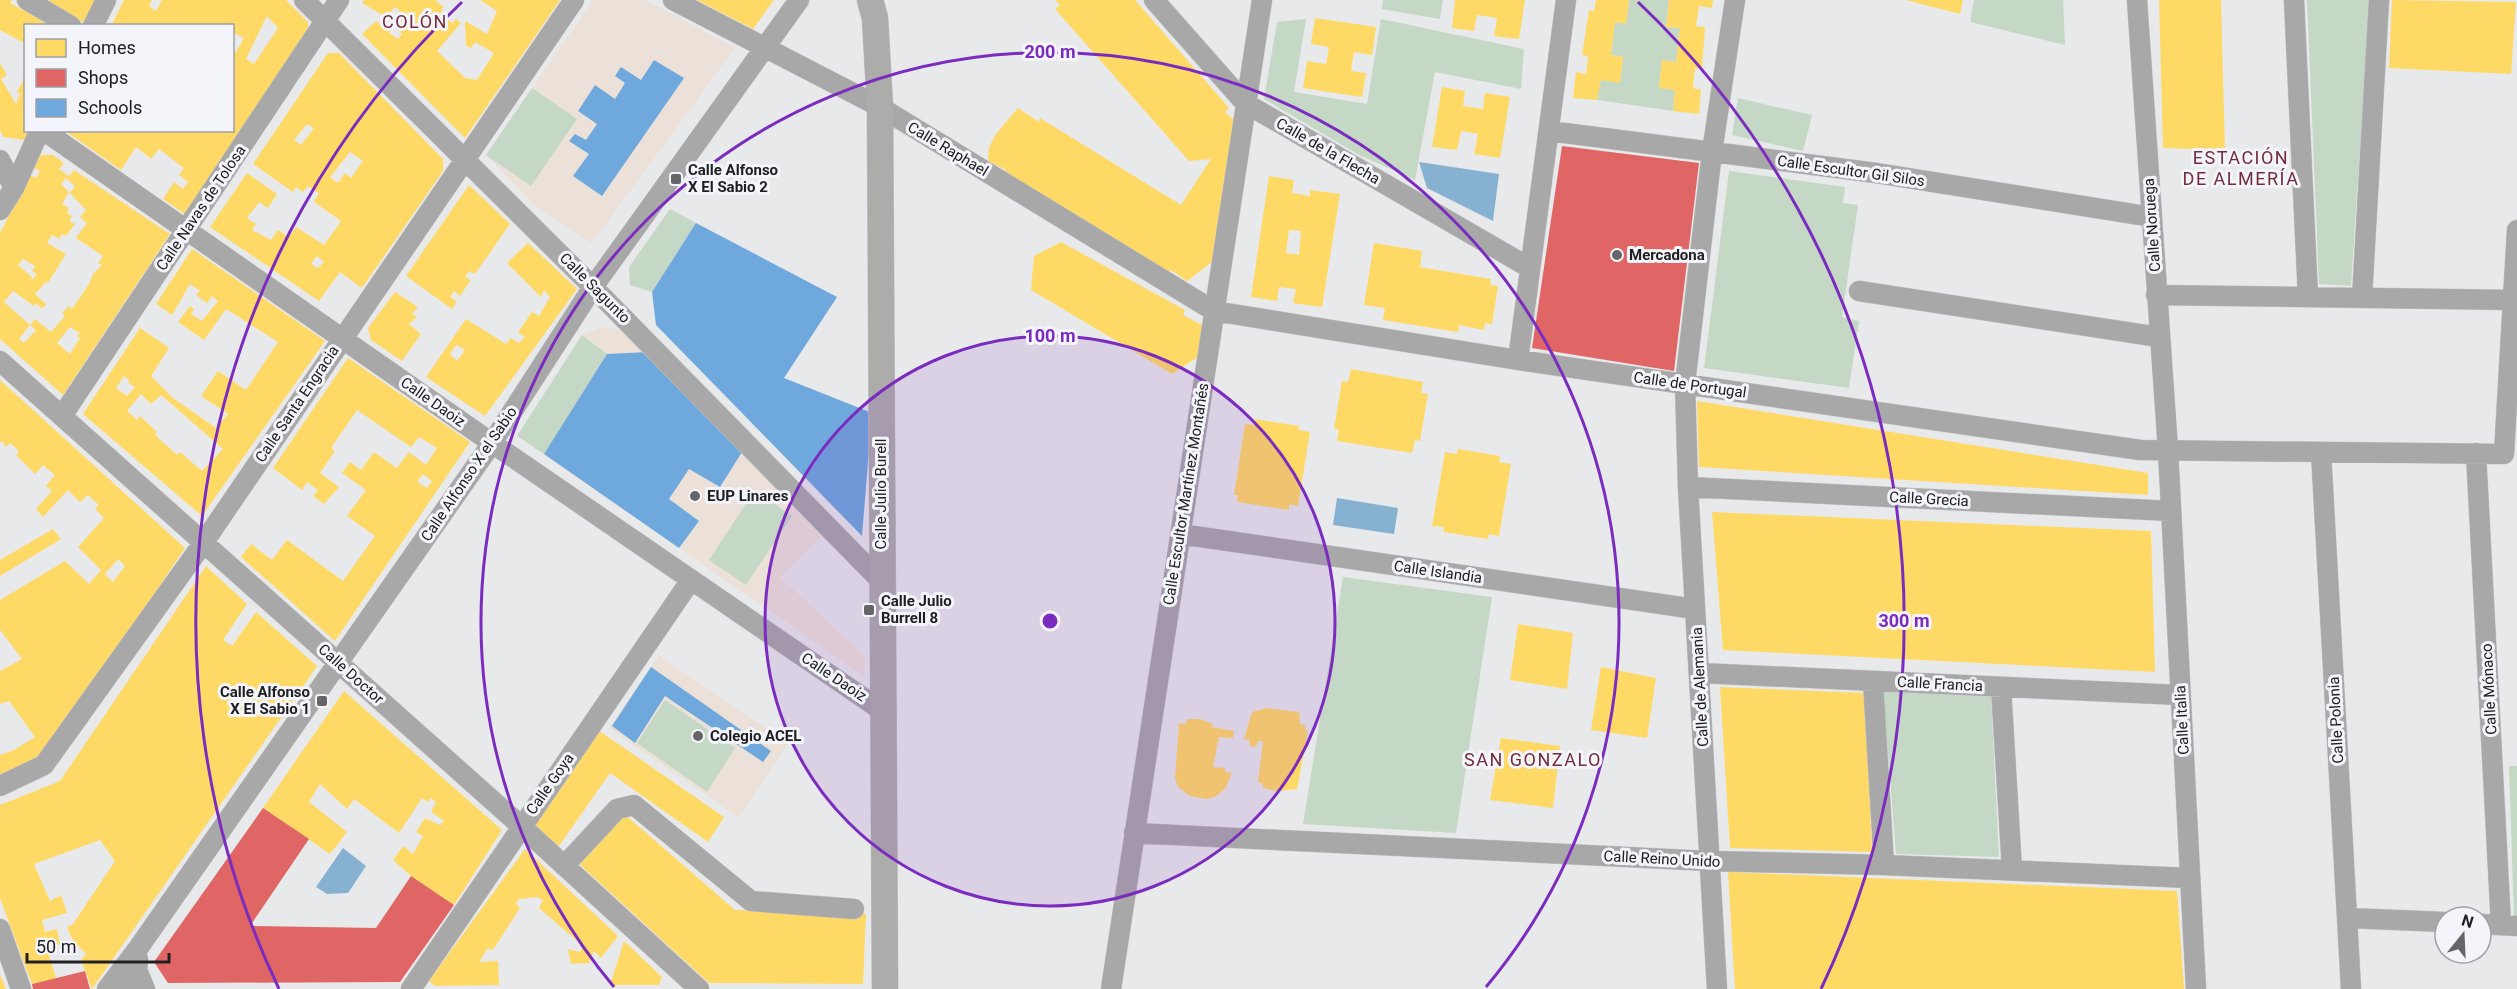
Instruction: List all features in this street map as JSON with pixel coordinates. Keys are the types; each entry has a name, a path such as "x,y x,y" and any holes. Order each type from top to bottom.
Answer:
{"main road":[{"name":"Calle Julio Burell","path":"870,0 875,18 880,107 885,989"}],"street":[{"path":"27,0 68,24"},
{"path":"94,24 106,0"},
{"name":"Calle Sagunto","path":"304,0 465,158 881,581"},
{"name":"Calle Navas de Tolosa","path":"62,416 339,0"},
{"name":"Calle Santa Engracia","path":"0,786 44,765 204,542 574,0"},
{"name":"Calle Raphael","path":"673,0 880,107 1214,311"},
{"name":"Calle Alfonso X el Sabio","path":"139,947 492,443 593,287 763,47 799,0"},
{"name":"Calle de la Flecha","path":"1154,0 1245,103 1530,268"},
{"name":"Calle Escultor Martínez Montañés","path":"1111,989 1262,0"},
{"path":"1518,360 1566,0"},
{"name":"Calle de Alemania","path":"1717,989 1688,487 1685,384 1712,152 1735,0"},
{"name":"Calle Noruega","path":"2137,0 2168,450"},
{"path":"2294,0 2308,297"},
{"path":"2362,298 2379,0"},
{"name":"Calle Escultor Gil Silos","path":"1549,131 1876,173 2152,217"},
{"path":"0,210 14,188 41,132"},
{"name":"Calle Daoiz","path":"45,132 884,712"},
{"path":"0,160 14,188"},
{"path":"2156,295 2513,300 2517,230"},
{"path":"1859,291 2159,337"},
{"name":"Calle de Portugal","path":"1214,311 1518,360 2140,450 2504,454 2513,300"},
{"name":"Calle Doctor","path":"0,361 521,826 699,989"},
{"name":"Calle Italia","path":"2168,450 2196,989"},
{"name":"Calle Polonia","path":"2321,452 2351,989"},
{"name":"Calle Mónaco","path":"2476,453 2509,925"},
{"name":"Calle Grecia","path":"1688,487 2171,511"},
{"name":"Calle Islandia","path":"1180,534 1695,609"},
{"name":"Calle Goya","path":"411,989 691,580"},
{"name":"Calle Francia","path":"1700,673 2180,695"},
{"path":"1873,681 1884,865"},
{"path":"2001,687 2012,870"},
{"path":"564,866 617,808 634,805 751,901 854,909"},
{"name":"Calle Reino Unido","path":"1134,833 1709,861 1884,865 2190,878"},
{"path":"2348,918 2433,922"},
{"path":"2493,924 2509,925"},
{"path":"0,929 21,989"},
{"path":"107,989 139,947"},
{"path":"127,989 139,947"},
{"path":"139,947 137,969 145,989"}],"shaded area":[{"path":"593,0 646,0 735,48 592,243 535,206 486,155"},
{"name":"EUP Linares","path":"602,327 624,330 821,536 780,577 865,657 864,676 517,436 582,335"},
{"name":"Colegio ACEL","path":"659,655 788,744 739,818 609,728"}],"green space":[{"path":"1383,0 1443,0 1440,19 1382,9"},
{"path":"1629,0 1669,0 1666,27 1680,28 1676,62 1662,61 1659,88 1675,90 1673,111 1597,100 1601,80 1620,82 1623,57 1611,55 1615,22 1626,23"},
{"path":"1974,0 2063,0 2065,45 1970,22"},
{"path":"2307,0 2370,0 2351,286 2319,284"},
{"path":"1306,19 1294,92 1367,104 1381,19 1524,49 1521,89 1435,72 1415,180 1359,155 1264,99 1277,22"},
{"path":"532,88 577,119 531,186 486,155"},
{"path":"1738,98 1812,115 1803,151 1732,135"},
{"path":"1729,171 1845,187 1843,203 1858,205 1842,317 1859,321 1849,388 1704,368"},
{"path":"670,209 696,223 652,292 630,285 629,267"},
{"path":"582,335 607,354 544,454 517,436"},
{"path":"755,490 792,516 746,585 709,560"},
{"path":"1343,577 1492,597 1456,833 1303,824"},
{"path":"1883,691 1991,697 1999,857 1896,854"},
{"path":"665,700 735,748 707,792 637,743"},
{"path":"2509,766 2517,766 2517,916 2514,916"}],"water":[{"path":"1419,162 1499,174 1493,221 1427,188"},
{"path":"1337,498 1398,508 1394,534 1333,525"},
{"path":"343,848 366,866 348,893 327,894 316,887"}],"building: Homes":[{"path":"0,0 12,0 10,3 48,24 24,24 24,43 0,30"},
{"path":"50,0 98,0 86,24 48,3"},
{"path":"124,0 152,0 149,6 156,11 162,0 286,0 308,22 308,29 185,214 163,199 174,182 183,189 188,182 179,175 184,168 159,149 151,159 136,147 121,170 67,132 234,132 234,51 236,52 244,38 234,33 234,24 112,24","holes":["267,16 278,28 254,64 246,59"]},
{"path":"364,0 435,0 444,7 441,10 446,14 443,16 452,23 456,19 461,23 437,51 465,78 477,80 494,53 475,42 471,48 466,46 465,21 487,34 497,11 480,0 560,0 465,138 362,34 376,21 383,26 387,21 393,23 406,16 395,7 386,17 362,3","holes":["394,27 402,34 398,39 389,33"]},
{"path":"697,0 774,0 753,29"},
{"path":"1055,0 1135,0 1229,108 1225,112 1234,120 1212,262 1187,281 1171,270 1168,273 1004,175 1006,170 988,161 989,147 996,134 1018,108 1039,122 1040,118 1181,205 1211,159 1189,161 1055,9 1060,5"},
{"path":"1455,0 1525,0 1519,39 1494,36 1497,18 1477,15 1474,31 1452,28"},
{"path":"1596,0 1629,0 1626,24 1615,22 1611,55 1623,57 1620,83 1601,80 1597,100 1573,98 1576,72 1586,74 1588,56 1582,55 1589,10 1594,11"},
{"path":"1669,0 1713,0 1712,8 1699,6 1696,26 1705,27 1702,69 1695,68 1693,88 1701,90 1699,114 1673,111 1675,90 1659,88 1662,60 1676,62 1680,28 1666,27"},
{"path":"1906,0 1963,0 1960,14"},
{"path":"2159,0 2221,0 2225,150 2163,148"},
{"path":"2392,0 2516,2 2511,74 2389,68"},
{"path":"1315,18 1376,27 1372,55 1354,52 1351,71 1366,73 1362,97 1303,88 1307,61 1326,64 1329,47 1311,44"},
{"path":"328,53 339,53 443,159 443,171 362,288 340,272 319,301 210,227 247,173 277,194 268,208 259,202 247,218 256,224 252,230 271,240 278,230 289,237 296,227 324,245 339,224 341,221 314,202 319,193 308,186 303,192 296,187 293,192 253,164","holes":["307,124 314,128 301,145 294,140","350,152 363,161 351,178 345,173 338,183 330,177","317,256 324,262 318,268 311,264"]},
{"path":"0,63 7,75 1,79 16,104 20,93 17,92 24,79 24,132 28,132 24,140 3,137 0,130"},
{"path":"1442,87 1465,91 1463,106 1483,109 1485,93 1510,97 1500,158 1474,154 1478,134 1461,131 1457,150 1432,147"},
{"path":"41,155 53,155 64,163 59,169 69,176 74,170 170,234 63,395 0,339 0,233 30,175 36,178 40,171 34,168","holes":["66,178 75,186 70,193 86,210 80,217 87,223 76,238 103,256 98,263 102,265 93,274 72,309 69,306 62,313 65,316 51,332 35,319 30,325 4,302 13,291 34,306 36,303 42,309 46,304 35,294 46,282 48,283 66,254 47,243 52,235 59,239 62,234 66,236 75,224 69,221 72,216 67,213 69,208 62,204 69,192 61,184","23,259 35,266 32,271 37,274 31,281 32,277 18,265","30,325 36,330 24,343 19,339","70,327 80,333 77,336 80,338 70,354 57,343"]},
{"path":"1269,176 1294,180 1292,193 1310,196 1310,190 1340,194 1322,307 1293,303 1296,289 1279,287 1277,301 1251,297","holes":["1289,230 1301,231 1299,255 1286,253"]},
{"path":"469,185 510,224 475,274 469,271 465,277 471,280 460,296 454,291 450,297 457,301 452,309 406,276"},
{"path":"1061,242 1185,310 1183,315 1204,326 1198,357 1172,374 1031,290 1034,256"},
{"path":"528,243 577,289 485,416 426,377 466,319 506,344 511,338 519,343 525,337 518,332 532,312 539,316 550,297 544,290 541,297 507,263","holes":["456,345 465,350 457,361 450,354"]},
{"path":"1374,243 1422,251 1420,267 1491,279 1490,285 1498,286 1492,324 1485,323 1484,330 1459,325 1458,332 1383,320 1385,308 1364,305"},
{"path":"192,249 325,341 202,516 83,414 140,328 169,348 151,376 173,398 216,428 228,414 201,396 218,371 246,390 278,342 226,309 204,340 178,322 190,306 194,309 191,314 202,321 218,301 212,296 207,303 196,295 200,291 190,284 172,315 156,304","holes":["124,376 130,381 128,383 135,387 127,396 116,388","141,394 151,404 161,395 223,449 202,471 180,452 177,455 155,435 157,432 140,416 137,420 127,411"]},
{"path":"395,292 418,307 412,314 417,317 409,324 421,334 402,361 371,340 368,328"},
{"path":"348,358 470,442 335,641 241,557 251,544 272,560 287,540 343,581 375,536 347,516 366,490 342,473 350,462 361,470 374,452 397,468 409,452 426,465 437,448 419,437 411,447 357,410 331,448 335,451 320,473 339,487 324,504 313,496 318,490 307,482 302,490 273,468","holes":["423,474 432,481 427,488 417,482"]},
{"path":"1351,369 1423,382 1421,393 1428,394 1420,441 1415,440 1412,453 1337,441 1339,430 1334,428 1342,381 1348,382"},
{"path":"0,380 185,548 35,762 0,778 0,755 14,750 35,737 9,701 0,704 0,671 22,659 0,630 0,600 65,561 89,584 101,570 78,547 104,518 95,509 99,505 88,495 80,502 68,490 43,517 36,509 52,491 46,486 55,475 43,465 35,474 16,455 19,451 10,443 6,447 2,441 0,443","holes":["118,559 125,566 113,582 105,574"]},
{"path":"1697,401 2148,473 2148,495 1699,467"},
{"path":"1255,419 1299,426 1298,430 1310,432 1298,506 1289,504 1289,510 1237,502 1238,495 1234,495 1245,424 1254,425"},
{"path":"1458,449 1500,456 1499,462 1511,464 1499,536 1489,534 1488,539 1443,532 1444,527 1432,526 1445,452 1457,454"},
{"path":"1712,512 2151,531 2155,672 1723,650"},
{"path":"53,529 61,539 0,576 0,560"},
{"path":"206,566 247,604 223,640 232,646 256,612 317,666 92,989 81,960 86,954 72,939 67,927 73,924 115,861 100,840 34,864 50,901 61,895 67,913 42,920 45,932 57,929 60,944 47,949 56,978 32,984 0,898 0,805 60,781"},
{"path":"1518,624 1573,633 1567,689 1510,680"},
{"path":"1601,667 1656,678 1647,738 1591,730"},
{"path":"1720,687 1865,693 1872,852 1730,848"},
{"path":"344,691 502,830 454,905 411,876 393,860 403,846 413,854 423,836 416,832 425,818 440,825 444,821 431,812 436,802 430,798 428,802 422,798 399,833 354,799 347,809 320,784 309,802 347,832 330,854 263,808"},
{"path":"1267,708 1299,712 1300,724 1305,725 1305,730 1308,731 1297,789 1276,791 1263,788 1263,784 1258,782 1263,741 1258,741 1256,747 1249,746 1250,740 1244,739 1252,712"},
{"path":"1187,719 1200,719 1213,724 1212,727 1234,731 1233,738 1219,737 1213,767 1225,768 1225,772 1232,773 1225,789 1215,797 1206,799 1190,796 1178,787 1175,778 1179,723 1186,724"},
{"path":"598,730 724,817 708,842 610,773 559,846 531,827"},
{"path":"1501,738 1560,746 1553,808 1490,800"},
{"path":"622,812 735,910 866,914 863,984 709,983 576,861"},
{"path":"525,849 618,936 601,958 594,951 589,963 571,964 568,949 580,952 583,946 539,908 543,900 537,897 519,899 516,904 520,908 493,950 488,948 479,962 498,961 499,985 435,986 429,981"},
{"path":"1728,872 2177,891 2184,989 1735,989"},
{"path":"624,941 662,977 659,985 610,985"},
{"path":"0,974 6,989 0,989"}],"building: Shops":[{"name":"Mercadona","path":"1562,146 1699,163 1674,371 1532,348"},
{"path":"263,808 309,839 250,926 376,928 411,876 454,905 400,982 168,983 154,962"},
{"path":"85,971 90,989 33,989 32,984"}],"building: Schools":[{"path":"654,60 684,78 602,196 573,176 589,154 569,141 575,134 586,140 597,124 578,111 595,85 615,99 625,83 615,76 621,67 641,80"},
{"name":"EUP Linares","path":"696,223 837,297 784,378 872,413 862,536 656,325 652,292"},
{"path":"649,352 742,452 720,487 689,469 669,499 699,521 679,548 544,454 607,354"},
{"path":"651,667 771,751 763,762 665,696 635,743 612,726"}],"place":[{"name":"Calle Alfonso X El Sabio 2","path":"676,179"},
{"name":"Mercadona","path":"1617,255"},
{"name":"EUP Linares","path":"695,496"},
{"name":"Calle Julio Burrell 8","path":"869,610"},
{"name":"Calle Alfonso X El Sabio 1","path":"322,701"},
{"name":"Colegio ACEL","path":"698,736"}],"district":[{"name":"COLÓN","path":"415,21"},
{"name":"ESTACIÓN DE ALMERÍA","path":"2241,167"},
{"name":"SAN GONZALO","path":"1533,759"}]}
